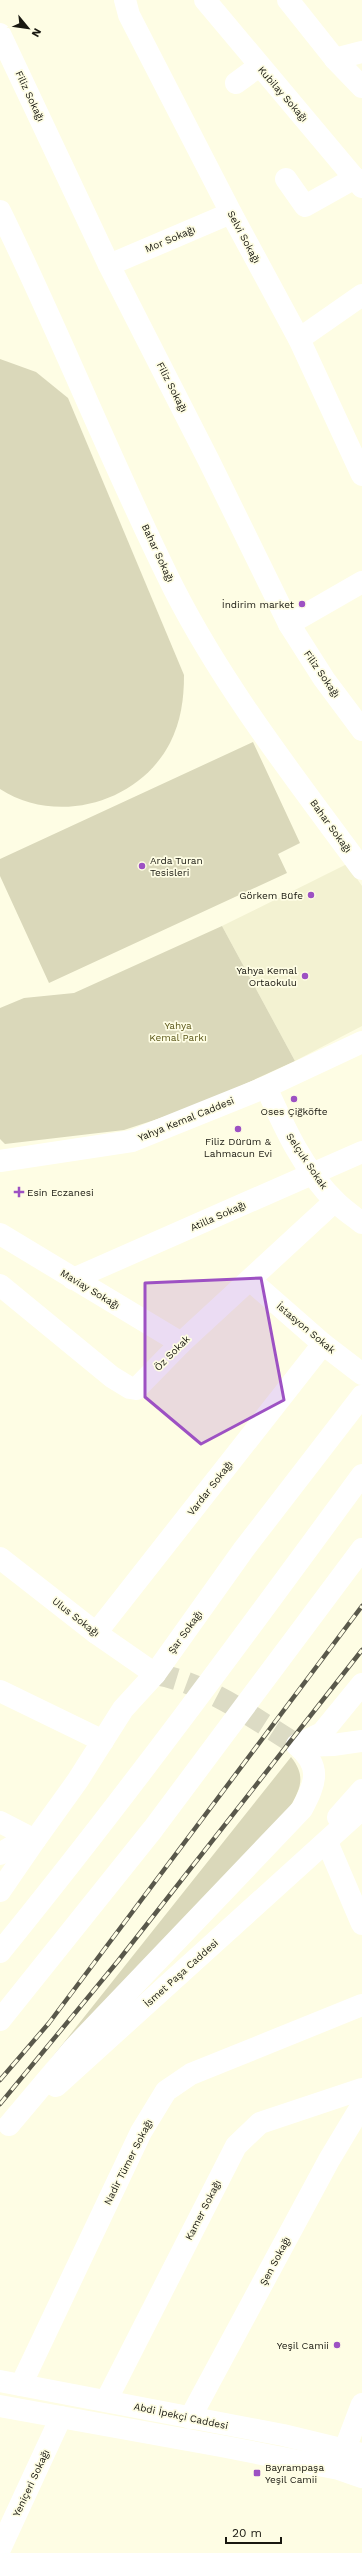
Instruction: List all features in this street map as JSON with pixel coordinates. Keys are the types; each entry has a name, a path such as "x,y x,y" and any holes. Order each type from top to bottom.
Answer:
{"main road":[{"name":"Selvi Sokağı","path":"125,0 129,15 231,213 299,339 362,475"},
{"name":"Kubilay Sokağı","path":"205,0 358,182"},
{"path":"288,0 335,59 362,87"},
{"name":"Filiz Sokağı","path":"0,34 109,265 210,461 288,624 324,679 362,730"},
{"path":"335,59 362,52"},
{"path":"236,83 259,66"},
{"path":"286,179 306,206 358,182"},
{"name":"Bahar Sokağı","path":"0,211 39,289 69,364 174,589 222,672 362,869"},
{"name":"Mor Sokağı","path":"109,265 231,213"},
{"path":"299,339 362,295"},
{"path":"288,624 362,582"},
{"name":"Yahya Kemal Caddesi","path":"0,1161 132,1141 266,1088 362,1042"},
{"name":"Selçuk Sokak","path":"266,1088 291,1139 314,1174 335,1202 362,1223"},
{"name":"Atilla Sokağı","path":"73,1279 362,1152"},
{"name":"Öz Sokak","path":"0,1285 112,1377 130,1388 136,1389 181,1343 335,1202"},
{"name":"Maviay Sokağı","path":"0,1234 181,1343"},
{"name":"İstasyon Sokak","path":"250,1280 324,1344 362,1374"},
{"name":"Vardar Sokağı","path":"96,1633 324,1344"},
{"name":"Şar Sokağı","path":"0,1891 103,1741 127,1703 155,1674 244,1549 362,1396"},
{"path":"0,1952 78,1856 184,1718 362,1475"},
{"path":"0,2020 158,1823 362,1549"},
{"name":"Ulus Sokağı","path":"0,1558 96,1633 155,1674"},
{"path":"297,1745 322,1733 362,1684"},
{"path":"0,1691 103,1741"},
{"path":"297,1745 333,1746 362,1741"},
{"path":"5,2131 73,2049 302,1809 314,1781 312,1762 297,1745"},
{"path":"362,1790 337,1819 327,1842 362,1924"},
{"name":"İsmet Paşa Caddesi","path":"5,2131 73,2072 362,1809"},
{"path":"0,1822 35,1840"},
{"path":"0,1854 16,1844 35,1840"},
{"name":"Nadir Tümer Sokağı","path":"21,2385 141,2132 166,2092 191,2074 362,2005"},
{"name":"Kamer Sokağı","path":"106,2400 236,2146 260,2123 362,2088"},
{"name":"Şen Sokağı","path":"190,2418 330,2160 362,2105"},
{"name":"Abdi İpekçi Caddesi","path":"0,2381 106,2400 190,2418 348,2457 362,2476"},
{"path":"348,2457 362,2404"},
{"name":"Abdi İpekçi Caddesi","path":"0,2406 62,2417 348,2457"},
{"name":"Yeniçeri Sokağı","path":"0,2549 62,2417"}],"highlighted area":[{"path":"261,1278 284,1400 201,1444 145,1397 145,1283"}],"shaded area":[{"name":"Yahya Kemal Ortaokulu","path":"347,864 362,886 362,1026 295,1061 222,926"}],"green space":[{"path":"0,359 36,372 68,398 184,675 182,701 177,726 170,743 156,764 138,781 118,794 95,802 71,807 46,806 22,800 0,789"},
{"name":"Arda Turan Tesisleri","path":"253,742 300,843 278,854 287,873 49,983 0,876 0,859"},
{"name":"Yahya Kemal Parkı","path":"222,926 295,1061 197,1106 124,1130 5,1144 0,1139 0,1008 24,998 74,993"},
{"path":"291,1757 299,1771 300,1783 299,1789 289,1809 38,2075"}],"tunnel":[{"path":"155,1674 193,1685 211,1693 297,1745"}],"railway":[{"path":"0,2080 49,2023 362,1606"},
{"path":"0,2104 118,1961 362,1650"}],"place":[{"name":"İndirim market","path":"302,604"},
{"name":"Arda Turan Tesisleri","path":"142,866"},
{"name":"Görkem Büfe","path":"311,895"},
{"name":"Yahya Kemal Ortaokulu","path":"305,976"},
{"name":"Oses Çiğköfte","path":"294,1099"},
{"name":"Filiz Dürüm & Lahmacun Evi","path":"238,1129"},
{"name":"Esin Eczanesi","path":"19,1192"},
{"name":"Yeşil Camii","path":"337,2345"},
{"name":"Bayrampaşa Yeşil Camii","path":"257,2473"}]}
